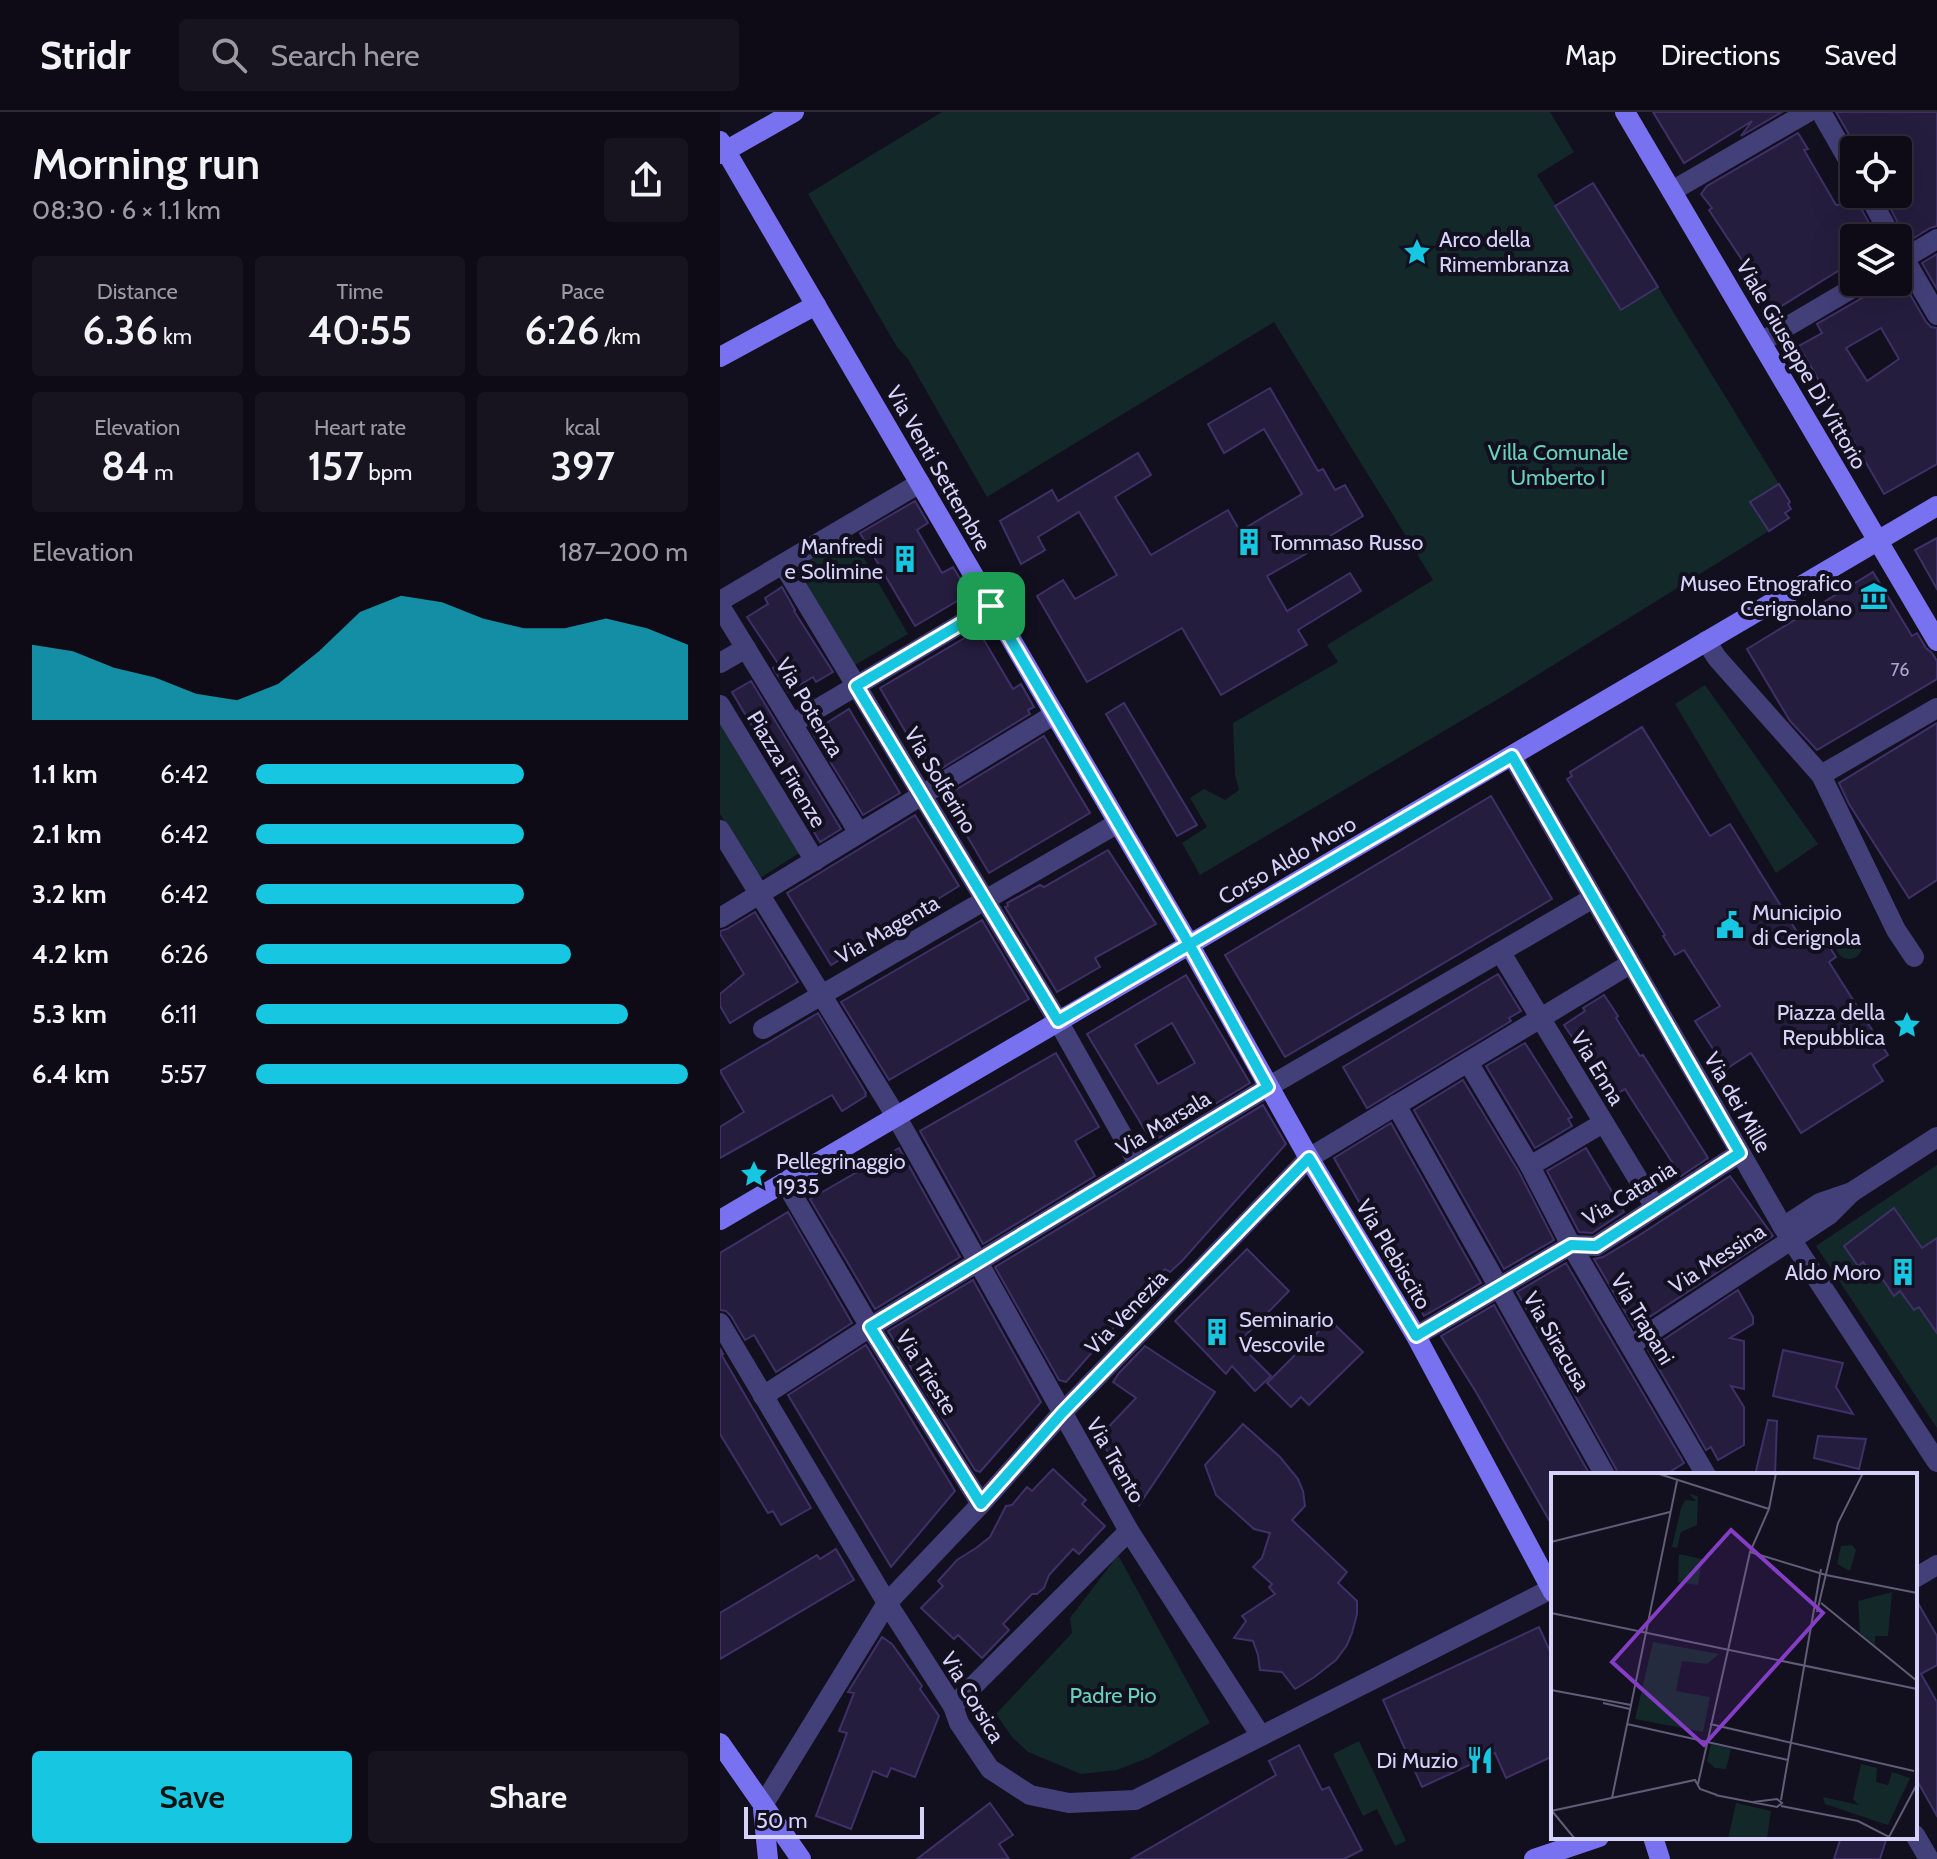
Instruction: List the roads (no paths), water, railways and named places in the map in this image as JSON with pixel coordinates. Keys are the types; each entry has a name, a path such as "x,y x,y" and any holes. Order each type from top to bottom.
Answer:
{"street":[{"path":"722,148 794,112"},
{"name":"Viale Giuseppe Di Vittorio","path":"1625,112 1937,641"},
{"path":"1672,191 1808,112"},
{"path":"1821,112 1840,145"},
{"name":"Via Venti Settembre","path":"722,148 1189,944"},
{"path":"1912,250 1937,239"},
{"path":"1912,275 1937,315"},
{"path":"1761,342 1840,296"},
{"path":"720,357 816,305"},
{"path":"720,603 920,483"},
{"name":"Corso Aldo Moro","path":"720,1220 1937,506"},
{"name":"Via Solferino","path":"783,564 1058,1021 1139,1165"},
{"name":"Via Potenza","path":"720,603 859,833"},
{"path":"792,724 991,606"},
{"path":"1706,641 1717,658 1821,775 1896,930 1914,957"},
{"path":"720,663 746,648"},
{"name":"Piazza Firenze","path":"720,705 815,861 720,918"},
{"path":"1821,775 1937,708"},
{"path":"815,861 1055,714"},
{"name":"Via dei Mille","path":"1512,756 1787,1233 1937,1462"},
{"name":"Via Magenta","path":"763,1029 1118,823"},
{"path":"720,830 760,894"},
{"name":"Via Trento","path":"760,894 896,1116 1129,1531 1261,1736"},
{"name":"Via Marsala","path":"763,1396 870,1327 1268,1087 1593,898"},
{"name":"Via Plebiscito","path":"1189,944 1309,1158 1546,1562 1551,1586"},
{"name":"Via Enna","path":"1501,953 1655,1207"},
{"name":"Via Venezia","path":"763,1805 887,1603 1062,1413 1309,1158 1630,964"},
{"name":"Via Trapani","path":"1468,1062 1705,1473"},
{"name":"Via Siracusa","path":"1396,1105 1604,1473"},
{"path":"1530,1166 1603,1123"},
{"name":"Via Messina","path":"1631,1345 1787,1233 1820,1203 1852,1192 1937,1137"},
{"name":"Via Catania","path":"1416,1336 1571,1245 1596,1246 1740,1153"},
{"name":"Via Trieste","path":"785,1182 870,1327 981,1504"},
{"name":"Via Corsica","path":"720,1323 887,1603 953,1706 959,1723 990,1769 1030,1795 1069,1803 1135,1800 1551,1591"},
{"path":"953,1706 1129,1531"},
{"path":"1917,1577 1937,1565"},
{"path":"720,1743 801,1859"},
{"path":"763,1805 768,1859"},
{"path":"1537,1857 1561,1839"},
{"path":"1537,1857 1593,1839"},
{"path":"1654,1839 1660,1859"},
{"path":"1908,1859 1914,1839"},
{"path":"1917,1839 1929,1859"}],"place":[{"name":"Arco della Rimembranza","path":"1417,252"},
{"name":"Tommaso Russo","path":"1249,542"},
{"name":"Manfredi e Solimine","path":"905,559"},
{"name":"Museo Etnografico Cerignolano","path":"1874,596"},
{"name":"Municipio di Cerignola","path":"1730,925"},
{"name":"Piazza della Repubblica","path":"1907,1025"},
{"name":"Pellegrinaggio 1935","path":"754,1174"},
{"name":"Aldo Moro","path":"1903,1272"},
{"name":"Seminario Vescovile","path":"1217,1332"},
{"name":"Di Muzio","path":"1480,1760"}],"park label":[{"name":"Villa Comunale Umberto I","path":"1558,464"},
{"name":"Padre Pio","path":"1113,1695"}]}
